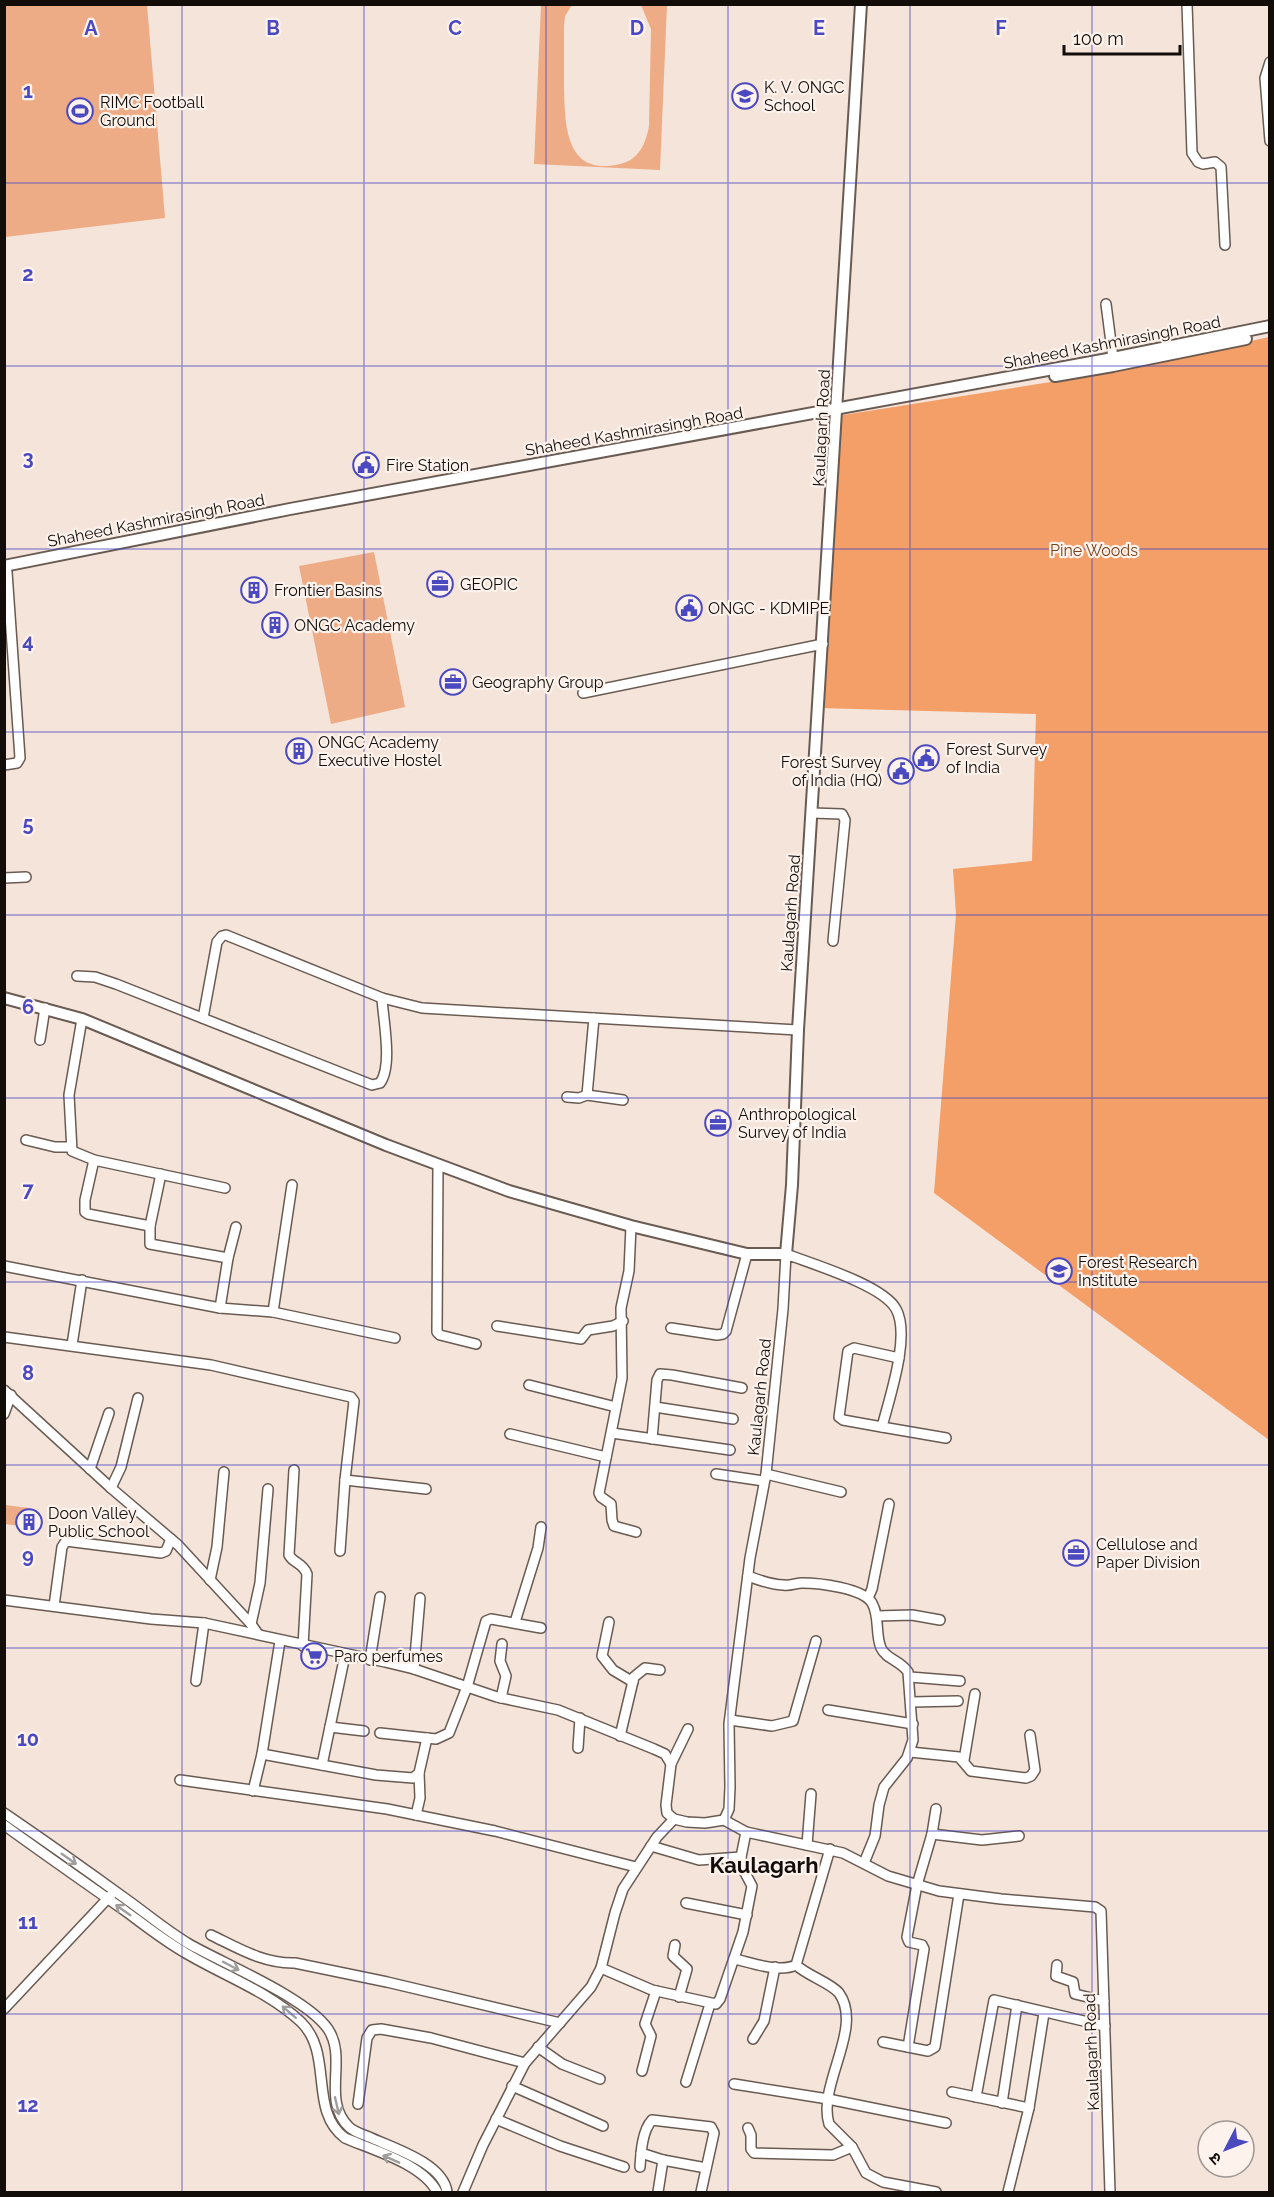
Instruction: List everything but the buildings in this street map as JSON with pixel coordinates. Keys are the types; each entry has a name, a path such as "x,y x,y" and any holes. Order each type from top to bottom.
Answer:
{"street":[{"name":"Kaulagarh Road","path":"724,1820 729,1809 730,1720 755,1523 765,1477 783,1309 861,4"},
{"path":"1187,4 1192,153 1198,162 1203,164 1215,162 1221,167 1225,245"},
{"path":"1269,62 1265,78 1269,141"},
{"path":"1106,304 1113,358"},
{"name":"Shaheed Kashmirasingh Road","path":"5,570 1269,327"},
{"name":"Shaheed Kashmirasingh Road","path":"836,412 1113,366 1269,334"},
{"path":"4,765 17,763 20,758 5,570"},
{"path":"583,693 823,644"},
{"path":"812,813 838,813 842,814 845,819 833,941"},
{"path":"4,878 26,877"},
{"path":"203,1018 217,942 222,936 226,936 382,998 432,1009 798,1030"},
{"path":"77,976 116,984 372,1085 380,1083 384,1078 386,1062 382,998"},
{"path":"4,998 82,1019 438,1165 509,1191 632,1226 747,1254 786,1254 841,1274 882,1295 897,1311 900,1327 899,1358 882,1427"},
{"path":"40,1040 45,1008"},
{"path":"587,1095 594,1018"},
{"path":"82,1019 69,1095 72,1124 71,1147 76,1153 94,1160 225,1188"},
{"path":"567,1096 579,1098 587,1095 623,1100"},
{"path":"26,1140 55,1147 71,1147"},
{"path":"94,1160 85,1200 85,1212 150,1226"},
{"path":"438,1165 437,1332 440,1335 476,1344"},
{"path":"161,1174 150,1226 149,1240 153,1246 228,1258"},
{"path":"273,1312 292,1185"},
{"path":"632,1226 629,1271 621,1308 623,1321 622,1378 599,1493 611,1504 614,1526 636,1532"},
{"path":"220,1308 228,1258 236,1227"},
{"path":"671,1328 723,1334 726,1331 747,1254"},
{"path":"4,1266 220,1308 273,1312 395,1338"},
{"path":"72,1345 82,1280"},
{"path":"497,1326 580,1339 588,1330 613,1326 623,1321"},
{"path":"4,1337 211,1365 351,1397 354,1401 340,1551"},
{"path":"899,1358 854,1348 849,1351 839,1417 843,1420 946,1438"},
{"path":"652,1439 657,1380 660,1374 672,1374 742,1388"},
{"path":"529,1385 616,1407"},
{"path":"4,1414 8,1392"},
{"path":"8,1392 111,1488 171,1539 258,1634"},
{"path":"111,1488 121,1467 138,1398"},
{"path":"655,1407 733,1419"},
{"path":"90,1469 110,1413"},
{"path":"612,1433 730,1450"},
{"path":"510,1434 606,1457"},
{"path":"294,1470 289,1555 292,1560 301,1564 308,1574 303,1646"},
{"path":"210,1580 217,1547 224,1473"},
{"path":"716,1474 765,1477 841,1492"},
{"path":"345,1480 426,1489"},
{"path":"251,1624 260,1583 268,1489"},
{"path":"868,1598 872,1589 888,1504"},
{"path":"515,1622 538,1548 541,1527"},
{"path":"54,1606 62,1547 66,1541 162,1553 166,1551 171,1539"},
{"path":"748,1576 784,1586 801,1583 825,1586 856,1592 868,1598 877,1616 881,1650 906,1668 910,1677 913,1740 910,1752 884,1787 875,1836 864,1863"},
{"path":"370,1660 380,1598"},
{"path":"414,1669 420,1598"},
{"path":"4,1600 151,1619 204,1623 414,1669 501,1698 558,1710 580,1718 665,1754 671,1764"},
{"path":"877,1616 912,1615 940,1620"},
{"path":"380,1733 441,1738 449,1733 467,1687 486,1621 491,1619 515,1622 541,1628"},
{"path":"609,1622 602,1656 613,1670 633,1682"},
{"path":"196,1681 204,1623"},
{"path":"253,1791 262,1754 280,1641"},
{"path":"730,1720 772,1726 793,1721 816,1641"},
{"path":"501,1698 506,1676 500,1660 502,1644"},
{"path":"322,1765 345,1654"},
{"path":"620,1736 634,1677 642,1669 660,1670"},
{"path":"910,1677 960,1681"},
{"path":"964,1760 975,1694"},
{"path":"911,1702 958,1701"},
{"path":"828,1710 913,1724"},
{"path":"578,1748 580,1718"},
{"path":"330,1727 364,1731"},
{"path":"687,1729 671,1764 666,1805 667,1813 674,1819 705,1823 724,1820 746,1832 830,1849 888,1876 959,1894 937,2043 934,2049 928,2051 883,2042"},
{"path":"910,1752 959,1757 964,1760 971,1771 1026,1778 1031,1776 1035,1770 1030,1735"},
{"path":"416,1815 420,1798 419,1773 427,1738"},
{"path":"262,1754 397,1777 413,1778 419,1773"},
{"path":"180,1780 214,1783 416,1815 495,1831 636,1867"},
{"path":"807,1845 811,1794"},
{"path":"908,2047 924,1949 922,1945 908,1940 917,1885 932,1834 936,1809"},
{"path":"4,1813 188,1943 287,1996 314,2014 328,2028 334,2042 335,2100 339,2116 351,2129 422,2161 437,2172 447,2193"},
{"path":"463,2193 496,2119 525,2063 591,1987 601,1968 619,1899 636,1867 674,1819"},
{"path":"4,1825 182,1952 282,2005 303,2024 313,2037 317,2047 326,2112 337,2132 345,2138 416,2170 429,2179 436,2193"},
{"path":"601,1968 656,1991 716,2004 735,1959 747,1915 752,1886 746,1877 741,1857 746,1832"},
{"path":"932,1834 982,1840 1019,1836"},
{"path":"34,1846 40,1838"},
{"path":"651,1846 699,1860 741,1857"},
{"path":"796,1965 830,1849"},
{"path":"4,2009 114,1891"},
{"name":"Kaulagarh Road","path":"959,1894 1095,1907 1101,1911 1110,2193"},
{"path":"686,1903 747,1915"},
{"path":"211,1935 261,1959 279,1964 295,1963 376,1980 560,2023"},
{"path":"675,1945 673,1956 675,1960 686,1966 687,1972 680,1997"},
{"path":"735,1959 775,1967 788,1968 796,1965"},
{"path":"796,1965 809,1976 836,1989 845,2006 844,2034 828,2099 829,2124 852,2147 866,2173 883,2182 936,2193"},
{"path":"1057,1965 1056,1976 1073,1982 1075,1994 1104,2001"},
{"path":"753,2039 764,2021 775,1967"},
{"path":"642,2071 651,2036 645,2024 656,1991"},
{"path":"976,2097 993,2002 997,2000 1105,2026"},
{"path":"687,2082 710,2004"},
{"path":"1002,2103 1017,2005"},
{"path":"1008,2193 1029,2108 1044,2013"},
{"path":"358,2104 368,2038 372,2030 381,2029 431,2038 525,2063"},
{"path":"538,2048 562,2064 600,2079"},
{"path":"734,2084 828,2099 946,2123"},
{"path":"512,2086 603,2126"},
{"path":"951,2092 1029,2108"},
{"path":"496,2119 560,2146 624,2167"},
{"path":"640,2167 648,2125 652,2120 708,2127 714,2130 714,2133 701,2193"},
{"path":"748,2128 751,2135 751,2149 754,2153 833,2155 852,2147"},
{"path":"641,2153 663,2160 706,2168"},
{"path":"658,2193 663,2160"}],"shaded area":[{"name":"RIMC Football Ground","path":"4,5 147,5 165,218 5,237"},
{"path":"541,5 572,5 565,16 564,26 565,117 572,145 578,155 588,163 602,166 627,162 637,155 644,144 649,126 651,29 641,5 667,5 660,170 534,164"},
{"path":"374,552 405,707 331,724 299,566"},
{"path":"5,1505 29,1508 27,1527 5,1524"}],"green space":[{"name":"Pine Woods","path":"1269,337 1269,1440 934,1193 956,914 953,869 1032,861 1036,714 819,708 837,416 1113,372"}],"place":[{"name":"K. V. ONGC School","path":"745,96"},
{"name":"RIMC Football Ground","path":"80,111"},
{"name":"Fire Station","path":"366,465"},
{"name":"GEOPIC","path":"440,584"},
{"name":"Frontier Basins","path":"254,590"},
{"name":"ONGC - KDMIPE","path":"689,608"},
{"name":"ONGC Academy","path":"275,625"},
{"name":"Geography Group","path":"453,682"},
{"name":"ONGC Academy Executive Hostel","path":"299,751"},
{"name":"Forest Survey of India","path":"926,758"},
{"name":"Forest Survey of India (HQ)","path":"901,771"},
{"name":"Anthropological Survey of India","path":"718,1123"},
{"name":"Forest Research Institute","path":"1059,1271"},
{"name":"Doon Valley Public School","path":"29,1522"},
{"name":"Cellulose and Paper Division","path":"1076,1553"},
{"name":"Paro perfumes","path":"314,1656"}],"district":[{"name":"Kaulagarh","path":"764,1865"}]}
